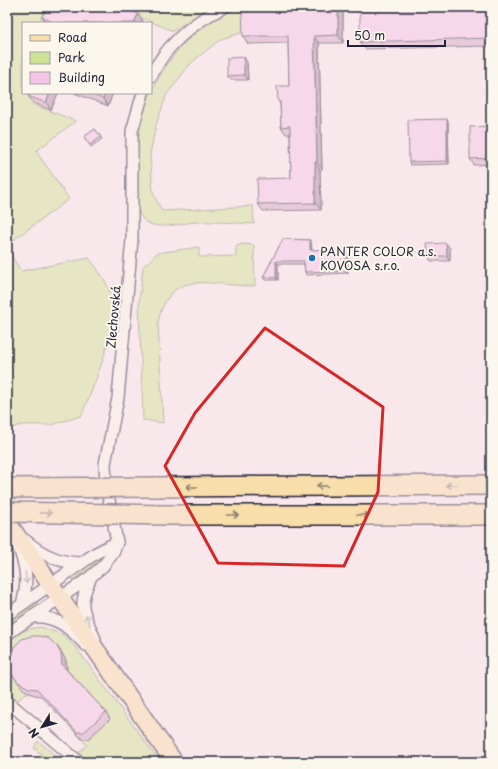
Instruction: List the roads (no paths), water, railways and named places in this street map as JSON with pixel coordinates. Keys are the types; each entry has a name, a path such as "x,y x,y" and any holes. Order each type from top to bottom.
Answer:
{"highway":[{"path":"7,488 491,485"},
{"path":"8,520 166,515 491,516"}],"main road":[{"path":"8,520 54,591 174,762"}],"street":[{"path":"152,75 171,47 188,30 199,20 224,7"},
{"name":"Zlechovská","path":"117,542 106,484 105,464 118,398 132,239 132,131 143,94"},
{"path":"8,520 34,547 50,557 68,563 82,563"},
{"path":"8,520 26,574 27,587 22,604"},
{"path":"7,634 31,617 82,563 117,542"},
{"path":"7,615 22,604 91,576 103,566 113,553 117,542"},
{"path":"91,576 82,595 82,604 98,647 117,680"},
{"path":"31,617 44,616 64,624 117,680"},
{"path":"7,701 79,762"}],"place":[{"name":"PANTER COLOR a.s. KOVOSA s.r.o.","path":"312,258"}]}
